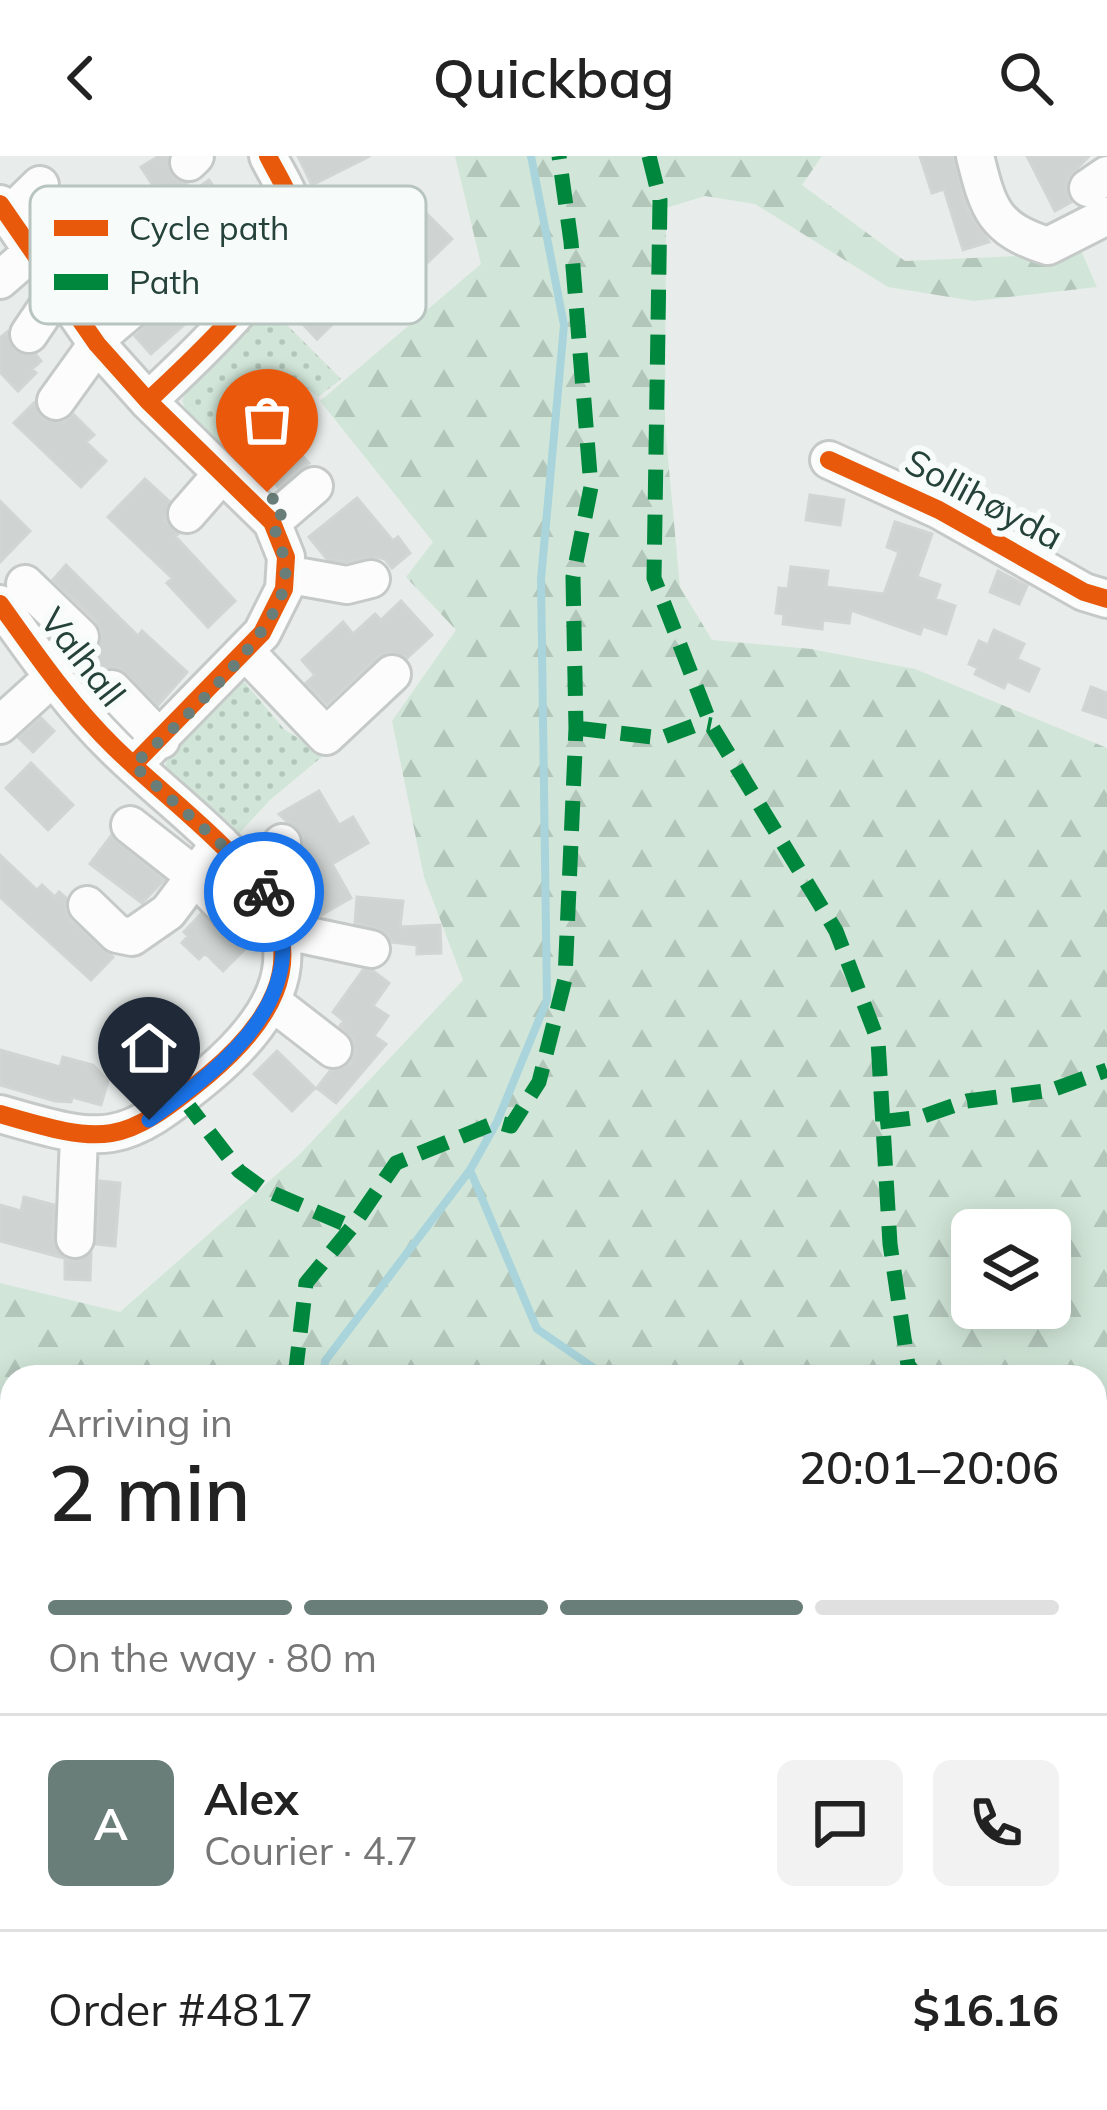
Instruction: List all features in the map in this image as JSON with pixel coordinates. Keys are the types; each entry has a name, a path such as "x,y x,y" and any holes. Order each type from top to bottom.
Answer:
{"street":[{"path":"268,156 274,186"},
{"path":"975,156 971,204 1018,236 1048,246 1100,193"},
{"path":"30,192 4,210 30,249"},
{"path":"0,280 30,254"},
{"path":"29,334 36,324"},
{"path":"83,324 148,401 236,473 278,517 286,557 285,582 262,633 242,637 161,740 133,765"},
{"path":"56,400 96,342 116,324"},
{"path":"148,401 210,342 222,324"},
{"name":"Sollihøyda","path":"829,460 939,510 1084,592 1107,599"},
{"path":"187,514 236,473"},
{"path":"278,517 314,486"},
{"path":"285,582 347,585 371,579"},
{"name":"Valhall","path":"13,594 54,690 253,878 281,931"},
{"path":"242,637 326,736 392,674"},
{"path":"112,689 161,740"},
{"path":"0,725 54,690"},
{"path":"130,825 195,876 235,919"},
{"path":"87,905 117,934 132,937 168,912 220,843"},
{"path":"253,878 282,843"},
{"path":"7,1117 77,1122 113,1135 149,1120 222,1063 275,990 281,931 371,949"},
{"path":"275,990 333,1034"},
{"path":"75,1240 77,1122"}],"green space":[{"path":"455,156 822,156 802,185 905,261 1082,253 1097,287 974,301 888,287 755,204 705,196 666,208 665,426 680,587 712,640 811,649 915,669 1107,748 1107,1365 0,1365 0,1283 120,1312 300,1154 463,980 424,877 392,721 456,630 406,577 433,542 320,401 410,324 426,324 426,311 481,264"},
{"path":"240,324 286,324 341,379 318,397 296,379 217,446 190,419 182,401 190,380"},
{"path":"240,677 284,729 324,755 270,800 232,841 165,771 167,755"}],"building":[{"path":"167,156 172,177 188,186 153,186 141,167"},
{"path":"298,156 370,156 312,185"},
{"path":"920,156 953,156 968,211 989,242 963,250 944,189 932,193"},
{"path":"1027,156 1089,156 1067,179 1071,202 1055,211"},
{"path":"426,213 452,239 426,264"},
{"path":"147,324 185,324 151,354 135,336"},
{"path":"303,324 333,324 317,339"},
{"path":"7,332 16,352 36,355 41,361 18,391 0,372 0,338"},
{"path":"34,403 44,420 64,422 74,415 94,435 86,442 106,461 81,487 14,423"},
{"path":"272,424 309,463 278,487 245,449"},
{"path":"145,479 169,501 165,520 178,534 175,536 235,601 208,627 167,583 172,578 108,517"},
{"path":"810,495 844,500 840,525 806,520"},
{"path":"357,498 393,541 398,537 410,553 392,568 376,557 346,562 327,559 309,537"},
{"path":"0,501 30,531 0,562"},
{"path":"895,522 932,534 917,577 940,585 935,599 955,606 946,634 923,626 920,634 851,610 849,623 823,620 822,629 783,624 784,614 776,613 779,588 788,589 791,567 828,571 826,587 884,594 899,552 887,547"},
{"path":"66,565 138,636 142,631 187,672 158,705 119,668 97,672 90,687 77,671 96,652 102,632 53,580"},
{"path":"998,571 1027,586 1019,604 990,592"},
{"path":"401,601 432,635 407,658 388,652 378,657 327,704 306,683 315,675 302,660 343,622 353,634 375,614 381,620"},
{"path":"994,630 1024,644 1017,659 1039,669 1029,691 1007,681 1004,688 975,674 978,668 969,664 979,641 988,645"},
{"path":"1091,687 1107,693 1107,718 1083,710"},
{"path":"41,718 54,731 33,752 19,738"},
{"path":"31,763 73,805 48,830 6,788"},
{"path":"319,791 339,825 353,817 368,843 332,864 351,898 321,915 300,883 292,887 285,875 300,856 303,836 279,814"},
{"path":"111,836 164,880 142,903 90,864"},
{"path":"0,855 37,890 42,885 55,897 59,892 66,898 71,921 113,957 91,980 0,897"},
{"path":"357,897 403,901 400,927 440,925 441,953 417,954 417,945 392,942 385,932 355,923"},
{"path":"201,914 219,934 244,950 223,971 205,953 199,959 182,943 188,936 184,932"},
{"path":"363,970 389,983 373,1006 388,1016 374,1036 386,1044 336,1103 317,1088 330,1071 350,1064 355,1053 353,1039 340,1026 344,1021 333,1012"},
{"path":"0,1050 60,1067 63,1057 93,1065 108,1081 101,1105 72,1097 71,1102 55,1101 0,1085"},
{"path":"277,1051 315,1088 292,1111 254,1074"},
{"path":"100,1181 120,1183 115,1246 96,1244"},
{"path":"24,1197 54,1205 53,1239 64,1258 0,1241 0,1205 21,1211"},
{"path":"91,1254 90,1280 65,1279 65,1259 75,1261"}],"waterway":[{"path":"325,1365 470,1170 497,1122 547,1000 541,579 564,325 531,156"},
{"path":"470,1170 537,1329 590,1365"}],"marked path":[{"path":"296,1365 306,1283 396,1163 497,1122 511,1126 539,1082 565,979 576,728 573,577 591,487 571,242 559,156"},
{"path":"649,156 660,200 654,578 711,725 836,931 878,1041 890,1244 908,1365"},
{"path":"576,728 661,738 701,723 711,725"},
{"path":"880,1122 921,1117 967,1101 1052,1090 1107,1070"},
{"path":"182,1097 239,1171 265,1190 352,1227"}],"cycle path":[{"path":"268,156 284,186"},
{"path":"0,204 30,247"},
{"path":"83,324 148,401 272,522 286,557 284,589 262,633 133,765"},
{"path":"148,401 226,324"},
{"path":"829,460 939,510 1084,592 1107,599"},
{"path":"0,604 98,731 234,858 264,896 280,935 280,978 257,1024 208,1075 154,1116 111,1133 89,1134 0,1114"}],"way so far":[{"path":"264,892 220,843 133,765 262,633 284,589 286,557 272,522 284,512 267,492"}],"route":[{"path":"149,1120 222,1063 273,998 281,964 281,924 264,892"}]}
